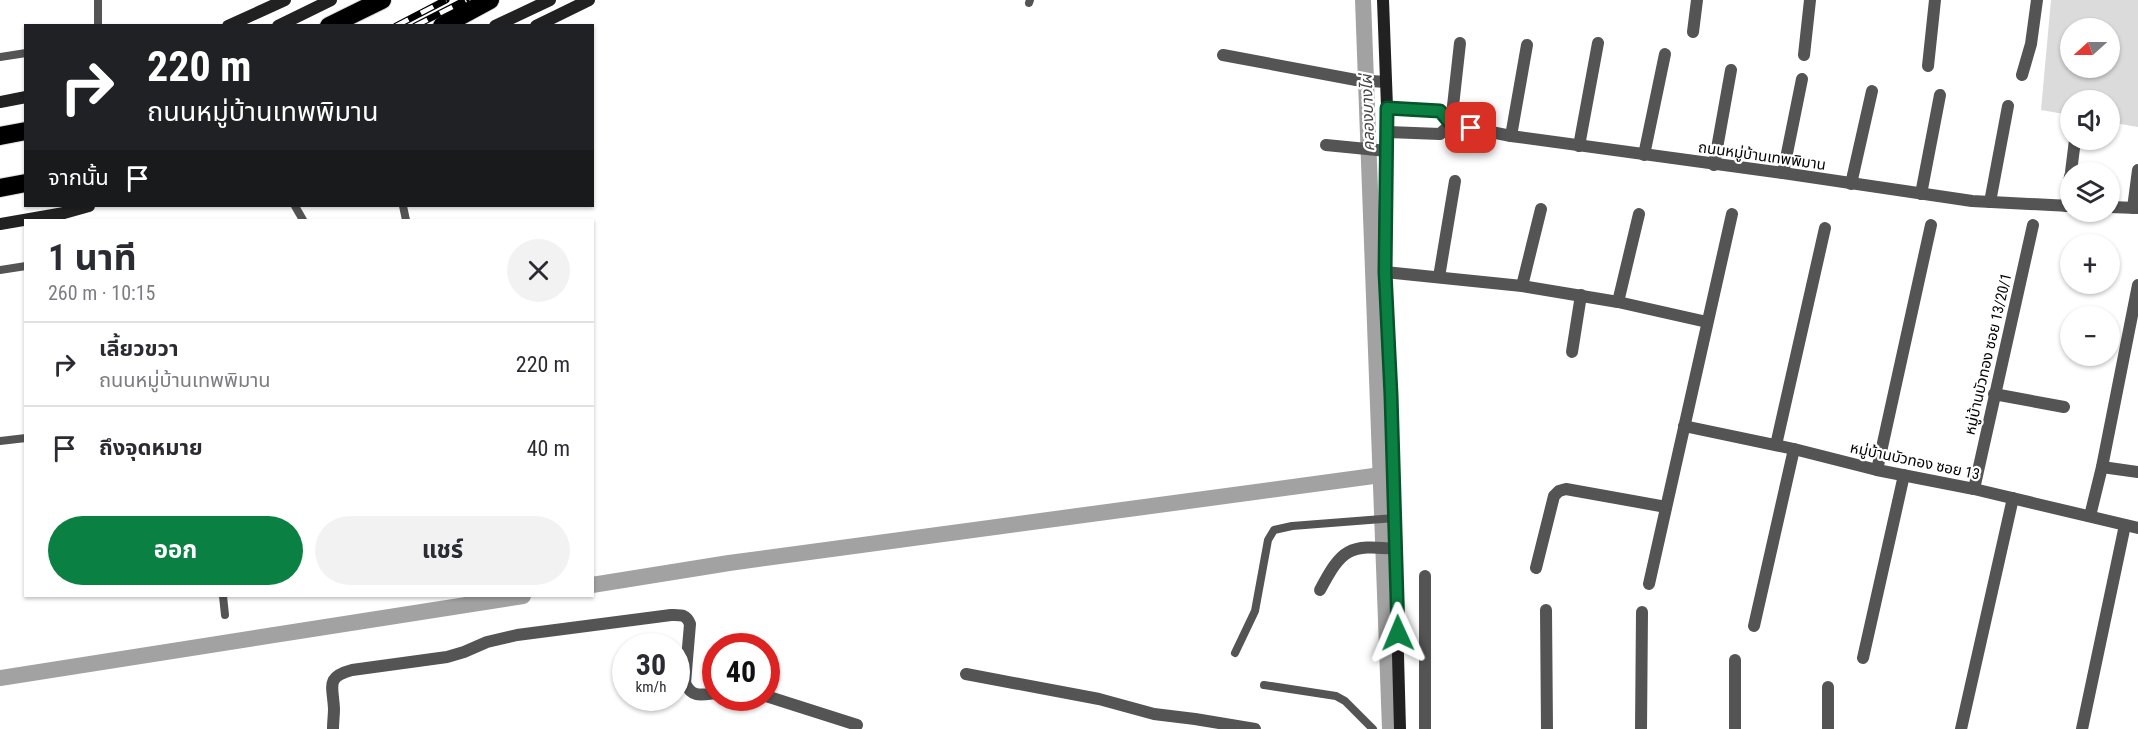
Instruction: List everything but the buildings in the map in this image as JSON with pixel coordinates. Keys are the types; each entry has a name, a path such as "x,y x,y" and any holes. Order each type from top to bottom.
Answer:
{"highway":[{"path":"333,24 382,0"},
{"path":"446,24 490,0"},
{"path":"0,136 24,130"},
{"path":"0,189 24,183"}],"street":[{"path":"232,24 285,0"},
{"path":"282,24 331,0"},
{"path":"499,24 550,0"},
{"path":"540,24 589,0"},
{"path":"1383,0 1382,82 1387,108 1388,132 1383,151 1390,518 1400,729"},
{"path":"1693,32 1697,0"},
{"path":"1804,55 1810,0"},
{"path":"1928,66 1935,0"},
{"path":"2022,75 2031,44 2037,0"},
{"path":"1388,132 1440,134 1451,124 1460,43"},
{"path":"1579,146 1598,43"},
{"path":"1511,136 1527,45"},
{"path":"1644,155 1665,54"},
{"path":"1223,55 1356,80 1382,82"},
{"path":"1714,165 1731,70"},
{"path":"1783,173 1802,79"},
{"path":"1851,184 1872,91"},
{"path":"1921,194 1940,95"},
{"path":"0,102 24,97"},
{"path":"1990,202 2008,106"},
{"name":"ถนนหมู่บ้านเทพพิมาน","path":"1387,108 1440,111 1451,124 1579,146 1921,194 1990,202 2060,206"},
{"path":"1326,145 1383,151"},
{"path":"2120,207 2135,208 2138,170"},
{"path":"1439,277 1455,181"},
{"path":"46,219 64,217 86,207"},
{"path":"1522,286 1541,209"},
{"path":"1618,302 1639,214"},
{"path":"1649,584 1732,214"},
{"path":"0,224 24,221"},
{"path":"1877,470 1931,225"},
{"name":"หมู่บ้านบัวทอง ซอย 13/20/1","path":"1974,489 2033,225"},
{"path":"1776,445 1825,228"},
{"path":"1385,272 1522,286 1581,295 1707,322"},
{"path":"2090,516 2138,285"},
{"path":"1572,352 1581,295"},
{"path":"1994,394 2064,407"},
{"name":"หมู่บ้านบัวทอง ซอย 13","path":"1684,426 1794,449 1877,470 1974,489 2138,528"},
{"path":"1754,626 1794,449"},
{"path":"2102,467 2138,472"},
{"path":"1863,658 1904,475"},
{"path":"1536,568 1554,496 1559,491 1566,489 1587,492 1666,507"},
{"path":"1961,729 2013,498"},
{"path":"2082,729 2125,525"},
{"path":"1320,590 1334,564 1343,555 1360,549 1391,549"},
{"path":"1425,576 1425,729"},
{"path":"1546,610 1547,729"},
{"path":"1641,729 1642,612"},
{"path":"333,729 334,708 331,687 339,674 352,670 447,657 487,642 517,635 671,615 683,615 688,618 690,624 685,683 692,694 702,695"},
{"path":"1735,660 1735,729"},
{"path":"966,674 1099,699 1154,714 1255,729"},
{"path":"1828,687 1828,729"},
{"path":"780,701 856,725"}],"lane":[{"path":"98,0 98,24"},
{"path":"0,57 24,53"},
{"path":"0,270 24,266"},
{"path":"0,441 24,438"},
{"path":"1235,653 1255,611 1268,540 1274,530 1292,526 1390,518"},
{"path":"223,597 225,615"},
{"path":"1264,685 1336,696 1345,701 1373,729"}],"shaded area":[{"path":"2051,0 2138,0 2138,127 2120,124 2120,90 2060,90 2060,113 2041,110"}],"waterway":[{"name":"คลองบางไผ่","path":"1363,0 1390,729"},
{"path":"594,585 729,563 1381,475"},
{"path":"0,678 517,597"}],"railway":[{"path":"400,24 446,0"},
{"path":"419,24 466,0"}],"route":[{"path":"1398,633 1385,272 1387,108 1440,111 1451,124 1471,128"}]}
